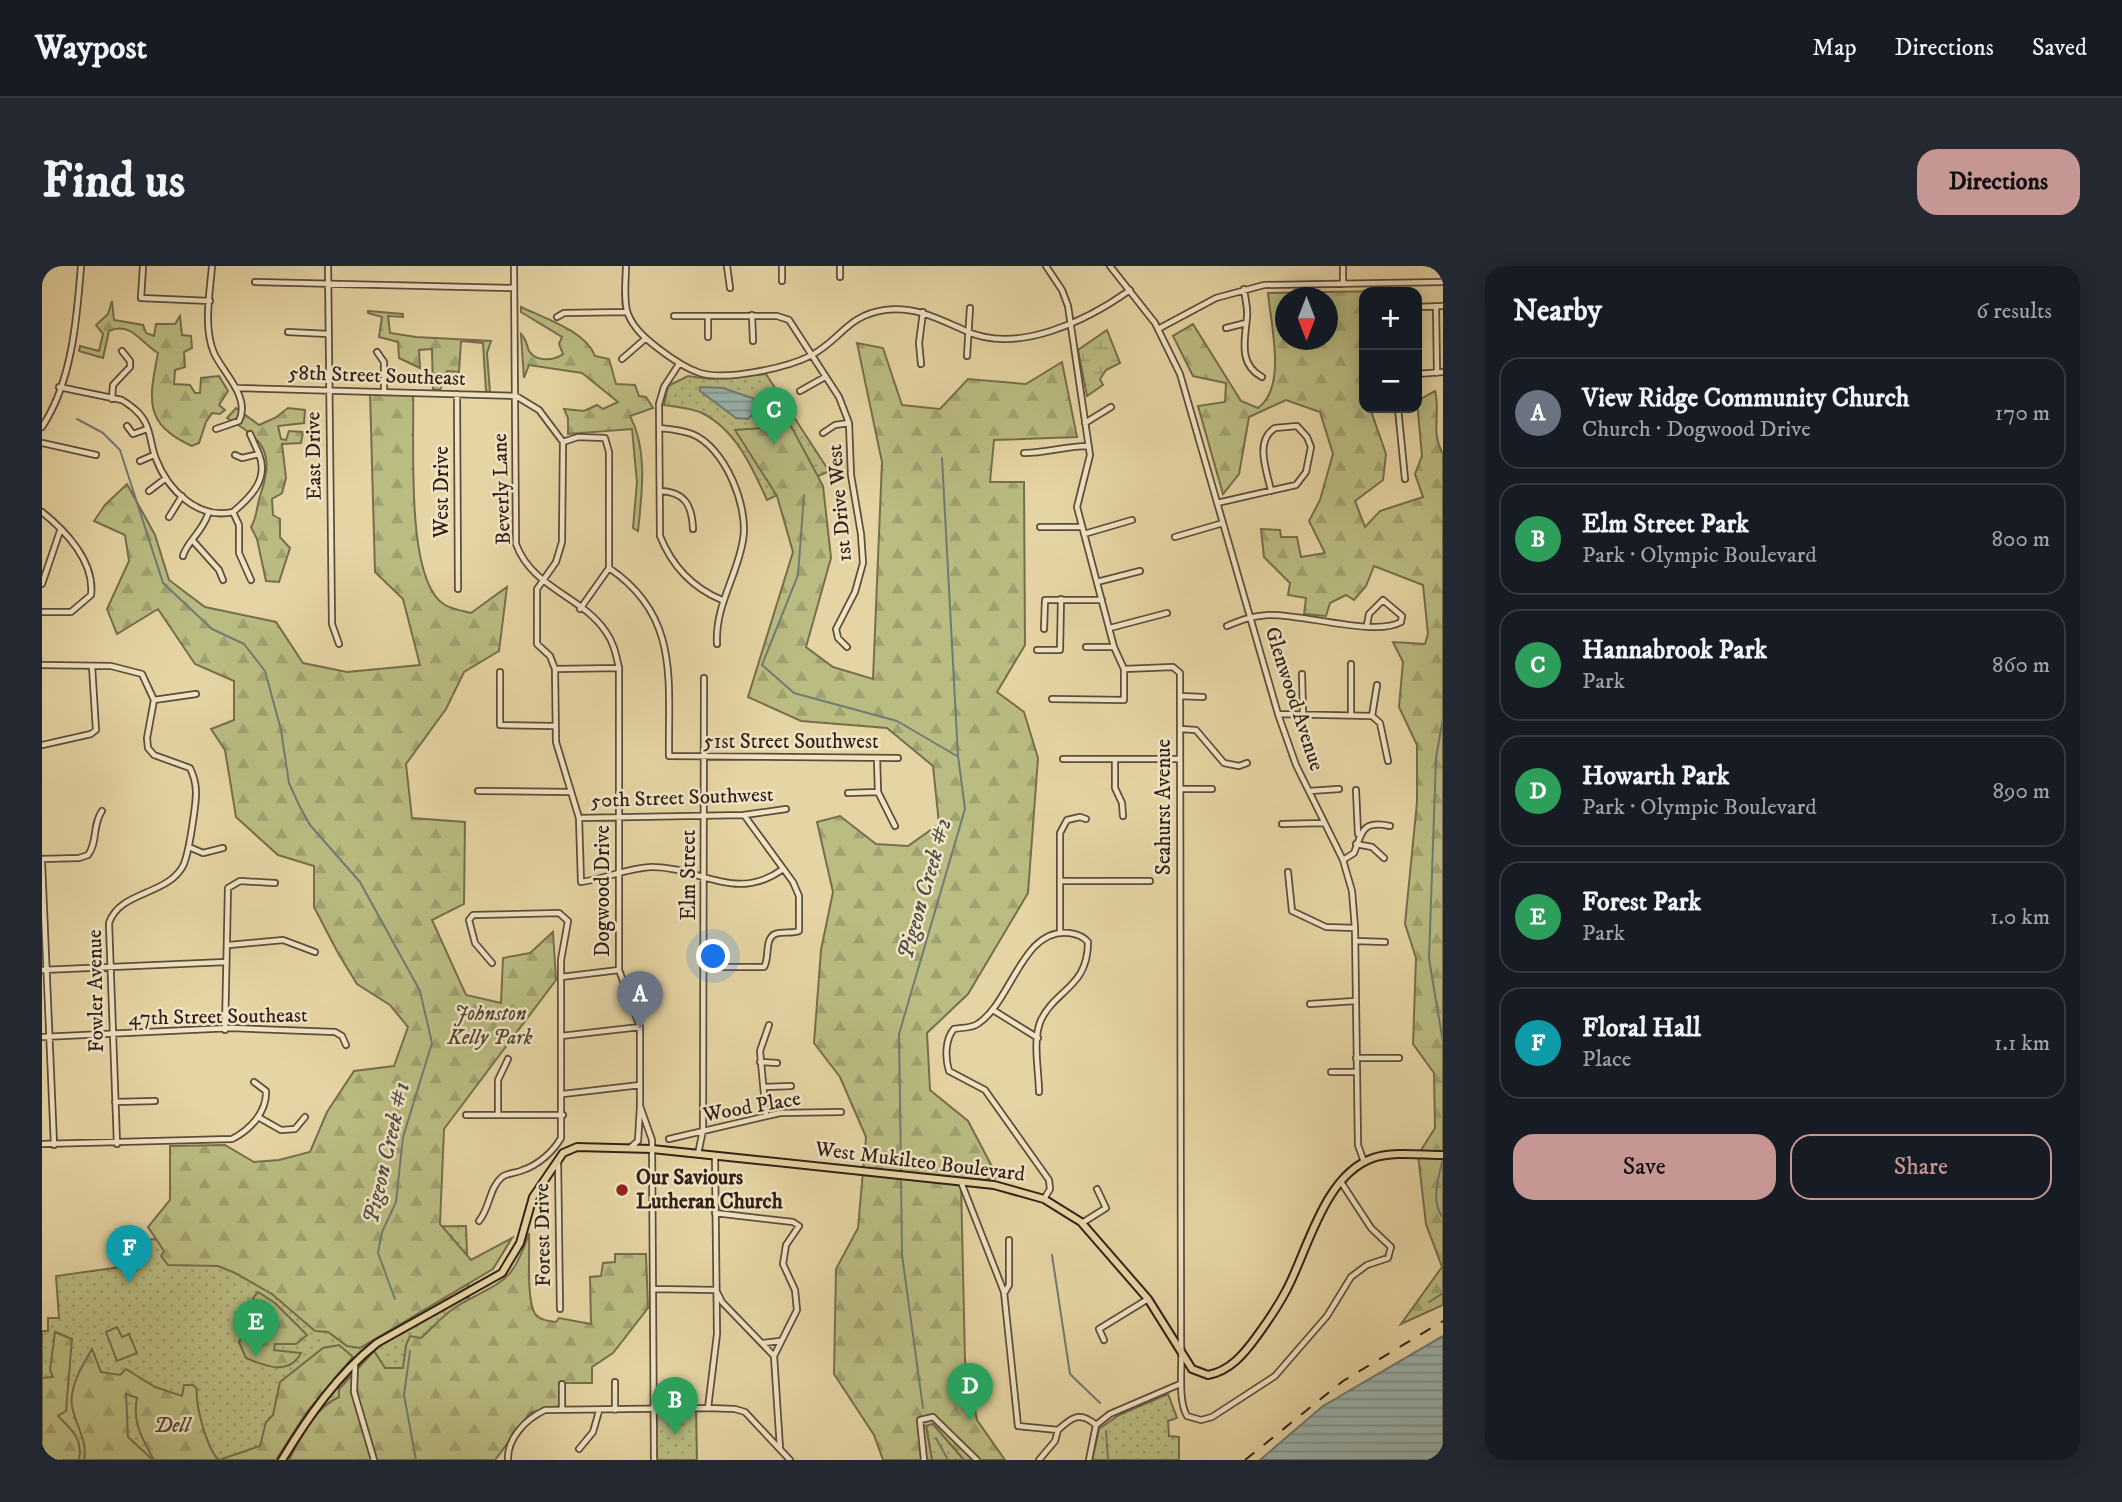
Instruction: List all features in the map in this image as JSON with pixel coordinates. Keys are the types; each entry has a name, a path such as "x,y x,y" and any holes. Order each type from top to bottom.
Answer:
{"main road":[{"name":"West Mukilteo Boulevard","path":"558,1160 563,1153 577,1147 628,1147 1012,1188 1044,1199 1082,1223 1147,1299 1192,1369 1208,1375 1225,1369 1242,1355 1286,1292 1321,1213 1341,1182 1364,1162 1389,1155 1443,1155"},
{"path":"282,1460 306,1422 355,1362 377,1343 502,1273 520,1243 526,1215 558,1160"}],"street":[{"path":"42,426 59,387 74,332 81,266"},
{"path":"143,266 141,298 210,301"},
{"path":"212,266 210,337 213,351 237,388 240,409 239,421 216,429"},
{"name":"East Drive","path":"328,266 332,624 339,643"},
{"name":"Beverly Lane","path":"514,266 516,544 528,568 580,608 608,634 619,668"},
{"path":"626,266 627,312 645,339 679,364 702,374 721,375 784,365 813,355 853,320 869,313 904,308 923,312 969,332 1026,337 1072,324 1101,311 1130,290"},
{"path":"727,266 730,288"},
{"path":"782,266 782,281"},
{"path":"840,266 840,277"},
{"path":"1046,266 1062,291 1072,324 1090,455 1078,498 1083,531 1114,647 1125,668 1124,701 1052,699"},
{"name":"Glenwood Avenue","path":"1110,266 1158,329 1180,374 1278,714 1309,792 1343,860 1352,891 1356,928 1358,1145 1364,1162"},
{"path":"1343,266 1343,284"},
{"path":"255,282 514,288"},
{"path":"1158,329 1216,298 1244,289 1288,284 1443,282"},
{"path":"1244,289 1245,359 1253,372 1262,377"},
{"path":"1422,307 1443,306"},
{"path":"1422,374 1440,372 1436,307"},
{"path":"967,356 970,308"},
{"path":"557,317 564,313 627,312"},
{"path":"921,364 919,343 923,312"},
{"path":"752,315 753,341"},
{"name":"1st Drive West","path":"674,316 752,315 778,316 789,320 842,403 849,423 851,475 862,534 863,563 855,592 836,629 838,638 847,648"},
{"path":"708,316 708,337"},
{"path":"1226,328 1246,323"},
{"path":"288,332 328,334"},
{"path":"622,359 645,339"},
{"path":"112,399 113,385 130,367 130,361 122,351"},
{"path":"377,352 384,362 384,393"},
{"path":"679,364 664,387 659,404 660,536 691,583 722,600"},
{"path":"800,391 825,377"},
{"path":"59,387 131,406 147,429 154,455 166,478 182,496 208,514 233,512 256,489 262,466 250,434"},
{"name":"58th Street Southeast","path":"237,388 516,396"},
{"name":"West Drive","path":"457,394 458,589"},
{"path":"516,396 539,410 563,442 562,542 555,562 537,589 537,644 550,656 555,669 554,726 579,818 581,882 640,868 662,867 704,880 764,881 783,869"},
{"path":"1085,423 1111,407"},
{"path":"1398,413 1405,479"},
{"path":"823,433 835,425 849,423"},
{"path":"1217,503 1271,491 1296,485 1306,472 1311,447 1307,437 1297,426 1283,425 1270,431 1264,445 1271,491"},
{"path":"127,426 133,434 147,429"},
{"path":"660,428 694,435 715,452 740,502 744,538 722,600 717,643"},
{"path":"563,442 597,436 608,443 609,568 580,608"},
{"path":"42,443 96,455"},
{"path":"1024,453 1040,453 1066,446 1088,446"},
{"path":"235,455 242,458 259,454"},
{"path":"139,461 154,455"},
{"path":"149,491 166,478"},
{"path":"660,491 683,495 693,516 693,529"},
{"path":"169,517 182,496"},
{"path":"42,512 85,559 93,582 91,595 71,612 42,612"},
{"path":"233,512 239,525 239,553 251,580"},
{"path":"183,556 184,550 193,542 208,514"},
{"path":"1040,527 1083,531 1132,520"},
{"path":"1175,537 1223,523"},
{"path":"42,584 54,541 60,531"},
{"path":"193,542 219,570 223,580"},
{"name":"51st Street Southwest","path":"609,568 644,597 658,621 668,655 669,756 898,758"},
{"path":"1097,582 1140,571"},
{"path":"1037,650 1060,650 1061,599"},
{"path":"1044,629 1045,600 1102,600"},
{"path":"1227,626 1250,617 1292,616 1367,625 1395,625 1401,622 1402,615 1383,600 1369,614 1367,625"},
{"path":"1110,628 1167,613"},
{"path":"1086,647 1114,647"},
{"path":"1351,664 1351,713"},
{"path":"42,665 128,669 142,674 155,700 196,694"},
{"path":"42,745 91,734 96,730 92,666"},
{"path":"555,669 619,668"},
{"name":"Dogwood Drive","path":"619,668 619,970 640,1027 640,1106 650,1130 652,1149 654,1460"},
{"name":"Seahurst Avenue","path":"1125,668 1178,668 1184,1368 1180,1384 1187,1416 1201,1420 1212,1417 1275,1376 1327,1316 1351,1277 1367,1265 1388,1258 1391,1247 1371,1228 1341,1182"},
{"path":"500,672 499,725 554,726"},
{"path":"1302,674 1303,713"},
{"name":"Elm Street","path":"698,1154 703,1130 704,678"},
{"path":"1372,716 1377,685"},
{"path":"1180,696 1203,697"},
{"name":"Fowler Avenue","path":"117,1144 109,923 112,914 122,905 173,878 183,865 189,847 198,794 196,780 190,768 154,755 148,748 155,700"},
{"path":"1278,714 1351,713 1372,716 1380,723 1388,761"},
{"path":"1180,729 1196,730 1224,763 1240,766 1247,763"},
{"path":"877,758 878,792 895,826"},
{"path":"1063,759 1180,759"},
{"path":"1115,759 1115,788 1122,803 1123,816"},
{"path":"1180,789 1212,789"},
{"path":"1309,792 1339,789"},
{"path":"1343,860 1353,853 1359,835 1356,790"},
{"name":"50th Street Southwest","path":"478,791 570,792"},
{"path":"848,793 878,792"},
{"name":"50th Street Southwest","path":"579,818 744,815 786,809"},
{"path":"54,1144 42,861 88,855 94,843 94,822 102,811"},
{"path":"705,967 765,966 769,940 774,934 799,931 799,896 744,815"},
{"path":"1060,932 1060,833 1063,824 1073,817 1086,819"},
{"path":"1282,824 1324,822"},
{"path":"1359,835 1370,825 1390,827"},
{"path":"1356,845 1371,847 1384,858"},
{"path":"189,847 203,853 223,848"},
{"path":"1288,872 1292,911 1326,927 1356,928"},
{"path":"225,1030 226,962 229,945 228,888 240,881 275,883"},
{"path":"1061,881 1150,881"},
{"path":"479,1222 487,1212 495,1186 503,1176 533,1166 556,1147 561,1138 561,977 568,921 559,913 472,915 469,920 475,943 492,963"},
{"path":"1039,1092 1038,1038 1042,1019 1071,989 1088,952 1088,942 1083,936 1060,932 1045,936 1037,942 993,1010 973,1027 954,1029 949,1035 946,1063 954,1076 985,1090 1049,1181 1051,1189 1044,1199"},
{"path":"229,945 283,940 315,952"},
{"path":"1356,941 1385,942"},
{"path":"45,970 226,962"},
{"path":"561,977 619,970"},
{"path":"1310,1004 1355,1001"},
{"path":"993,1010 1038,1038"},
{"path":"766,1116 765,1087 760,1062 761,1044 769,1025"},
{"name":"47th Street Southeast","path":"42,1037 245,1027 329,1031 342,1036 346,1045"},
{"path":"561,1037 640,1027"},
{"path":"1356,1058 1399,1058"},
{"path":"498,1115 498,1080 508,1059"},
{"path":"760,1062 777,1063"},
{"path":"1331,1072 1357,1073"},
{"path":"42,1144 224,1141 241,1135 258,1117 267,1096 264,1087 254,1082"},
{"path":"563,1094 640,1085"},
{"path":"765,1087 791,1086"},
{"path":"115,1102 155,1101"},
{"path":"628,1147 638,1141 640,1106"},
{"name":"Wood Place","path":"669,1139 766,1116 841,1112"},
{"path":"466,1115 563,1115"},
{"path":"258,1117 286,1131 295,1129 305,1117"},
{"path":"708,1408 717,1334 715,1156"},
{"name":"Forest Drive","path":"558,1160 560,1309"},
{"path":"961,1182 1004,1292 1018,1426 1058,1430"},
{"path":"1082,1223 1106,1209 1097,1189"},
{"path":"715,1213 797,1223 797,1230 786,1245 783,1264 795,1290 797,1310 775,1356 780,1449"},
{"path":"1004,1292 1009,1285 1009,1240"},
{"path":"653,1289 716,1290"},
{"path":"716,1290 722,1302 775,1356"},
{"path":"1104,1340 1099,1329 1147,1299"},
{"path":"763,1343 780,1341"},
{"path":"355,1362 354,1392 374,1460"},
{"path":"615,1382 615,1410"},
{"path":"562,1384 562,1409"},
{"path":"1089,1460 1096,1424 1110,1414 1180,1384"},
{"path":"508,1460 508,1447 522,1427 545,1410 708,1408 745,1412 790,1460"},
{"path":"579,1449 593,1432 598,1411"},
{"path":"923,1460 919,1430 920,1420 925,1416 933,1417 977,1460"},
{"path":"1039,1460 1055,1441 1058,1430 1075,1416 1083,1416 1096,1424"}],"green space":[{"path":"1359,291 1359,413 1372,413 1386,454 1383,480 1355,501 1365,527 1380,511 1423,497 1415,474 1422,456 1418,413 1422,413 1422,398 1435,391 1437,400 1436,430 1443,454 1443,1305 1401,1324 1442,1267 1426,1224 1418,1155 1435,1128 1434,1073 1413,1044 1416,958 1405,924 1417,802 1417,745 1399,707 1403,662 1393,642 1425,644 1428,634 1423,585 1374,566 1366,586 1354,600 1346,595 1330,603 1326,616 1304,614 1306,598 1288,595 1290,583 1264,557 1261,529 1280,530 1281,537 1297,537 1301,557 1325,553 1309,521 1320,500 1333,454 1320,412 1286,400 1249,417 1239,474 1223,494 1198,406 1225,402 1226,383 1193,376 1173,336 1193,324 1241,401 1258,408 1267,398 1272,386 1275,371 1268,293 1275,293 1275,350 1338,350 1338,292"},
{"path":"112,301 114,320 143,325 146,333 154,336 156,324 175,324 180,316 182,335 191,336 192,348 184,352 185,367 175,370 174,384 190,385 195,393 200,393 201,378 219,376 228,391 219,405 225,410 220,414 212,413 199,443 192,446 176,438 157,419 152,397 158,353 135,334 124,329 109,331 103,358 79,351 80,346 99,351 103,334 96,325 108,314"},
{"path":"521,307 574,332 590,347 595,356 609,359 616,384 635,385 639,396 646,397 653,408 630,416 636,429 641,457 642,487 638,531 633,528 637,482 632,429 568,434 568,418 564,409 584,411 597,405 603,409 618,402 582,373 529,365 524,378 521,334 532,355 540,359 550,359 563,354 559,344 562,337 521,312"},
{"path":"368,311 403,314 403,317 388,316 390,333 491,341 487,353 490,392 486,391 483,343 461,341 459,372 447,371 440,390 433,389 432,349 419,350 420,368 399,358 398,342 379,337 382,317"},
{"path":"1107,330 1120,363 1106,370 1100,379 1103,385 1087,396 1078,350"},
{"path":"857,343 883,348 902,405 940,409 968,379 1026,384 1062,362 1077,437 994,440 990,482 1024,482 1025,645 997,692 1024,712 1038,758 1028,893 968,994 927,1033 930,1090 968,1121 998,1178 961,1182 965,1361 977,1420 1005,1460 964,1460 933,1424 926,1426 932,1460 883,1460 874,1435 834,1374 836,1269 858,1228 866,1137 840,1077 814,1043 821,950 833,892 817,822 840,816 876,844 908,846 939,824 933,766 887,728 801,721 748,697 793,552 777,496 735,430 791,426 823,486 831,558 806,647 833,667 873,679 882,462"},
{"path":"766,374 829,471 767,500 742,450 724,429 702,413 664,405 668,386 688,376 710,379"},
{"name":"Johnston Kelly Park","path":"370,392 413,393 413,473 417,539 423,568 432,591 445,605 471,613 507,587 499,651 464,672 446,709 406,764 412,818 465,822 464,904 432,920 466,995 501,1003 503,958 530,953 553,932 556,980 444,1129 440,1224 471,1260 512,1238 493,1269 360,1348 347,1346 328,1332 315,1331 272,1294 235,1273 218,1266 168,1265 161,1256 164,1251 148,1227 170,1200 170,1146 225,1145 254,1162 279,1160 310,1152 327,1112 354,1071 394,1066 408,1027 390,1005 357,984 338,953 314,907 314,866 278,855 236,817 225,750 211,729 234,720 234,681 195,664 158,609 117,634 107,609 129,561 125,535 94,521 105,505 127,484 155,535 169,580 205,607 276,622 303,663 347,672 420,665 403,599 375,572"},
{"path":"236,408 259,425 288,408 305,410 304,423 278,426 281,439 286,440 289,431 303,432 301,443 282,444 286,478 282,493 272,499 273,515 280,519 280,537 290,548 279,582 266,581 257,539 251,527 264,481 266,458 258,441 227,418"},
{"path":"466,1226 472,1382 560,1382 558,1406 530,1413 494,1460 42,1460 42,1331 48,1331 48,1318 59,1318 56,1276 121,1267 124,1240 164,1239 193,1229"},
{"path":"529,1233 529,1287 532,1307 537,1316 550,1321 556,1322 559,1318 591,1324 590,1277 601,1276 603,1263 615,1262 615,1254 646,1254 648,1308 613,1353 592,1367 592,1383 560,1383 559,1406 530,1413 495,1460 289,1460 315,1416 339,1397 339,1389 374,1351 385,1368 403,1368 410,1336 421,1338 454,1308 504,1279 517,1263"},
{"path":"258,1292 275,1303 307,1335 296,1344 275,1344 274,1350 301,1353 290,1365 269,1366 246,1358 239,1342 251,1320 258,1318 260,1310 253,1298"},
{"path":"117,1327 122,1337 129,1334 137,1353 117,1361 106,1332"},
{"path":"55,1332 72,1339 66,1411 58,1416 78,1441 79,1460 42,1460 42,1378 53,1377 50,1370"},
{"name":"Dell","path":"339,1345 353,1357 306,1413 276,1460 219,1460 260,1446 266,1422 273,1415 280,1382 323,1348"},
{"name":"Dell","path":"92,1349 101,1372 120,1375 126,1369 155,1387 182,1396 184,1385 193,1385 197,1389 206,1437 219,1460 154,1460 137,1423 137,1398 126,1394 128,1437 153,1460 84,1460 83,1439 72,1399 78,1376"},
{"path":"1168,1394 1177,1418 1168,1421 1169,1436 1179,1437 1179,1460 1092,1460 1099,1429 1119,1415"},
{"path":"696,1408 697,1460 654,1460 653,1410"},
{"path":"933,1424 964,1460 932,1460 926,1425"}],"water":[{"path":"700,387 723,388 755,399 756,410 748,419 736,418 700,391"},
{"path":"1443,1336 1443,1460 1260,1460 1323,1406"}],"waterway":[{"name":"Pigeon Creek #1","path":"77,419 103,433 120,450 163,583 212,629 244,644 265,671 281,730 289,783 299,805 310,825 360,882 420,991 432,1043 403,1137 396,1202 382,1232 378,1253 395,1299"},
{"name":"Pigeon Creek #2","path":"901,1171 899,1034 965,809 958,756 942,458"},
{"name":"Pigeon Creek #2","path":"804,495 798,575 762,665 794,693 897,721 957,756"},
{"path":"1443,718 1436,758 1429,959 1443,1042"},
{"path":"1443,1158 1436,1197 1443,1218"},
{"name":"Pigeon Creek #2","path":"901,1181 902,1255 923,1408"},
{"path":"1052,1255 1070,1374 1100,1403"},
{"path":"1429,1302 1443,1293"},
{"name":"Pigeon Creek #1","path":"410,1351 404,1395 416,1460"},
{"path":"1106,1431 1108,1460"},
{"name":"Pigeon Creek #2","path":"936,1438 948,1460"}],"railway":[{"path":"1245,1460 1343,1381 1443,1321"}],"place":[{"name":"Hannabrook Park","path":"774,445"},
{"name":"View Ridge Community Church","path":"640,1029"},
{"name":"Our Saviours Lutheran Church","path":"622,1190"},
{"name":"Floral Hall","path":"129,1283"},
{"name":"Forest Park","path":"256,1357"},
{"name":"Howarth Park","path":"970,1421"},
{"name":"Elm Street Park","path":"675,1435"}]}
